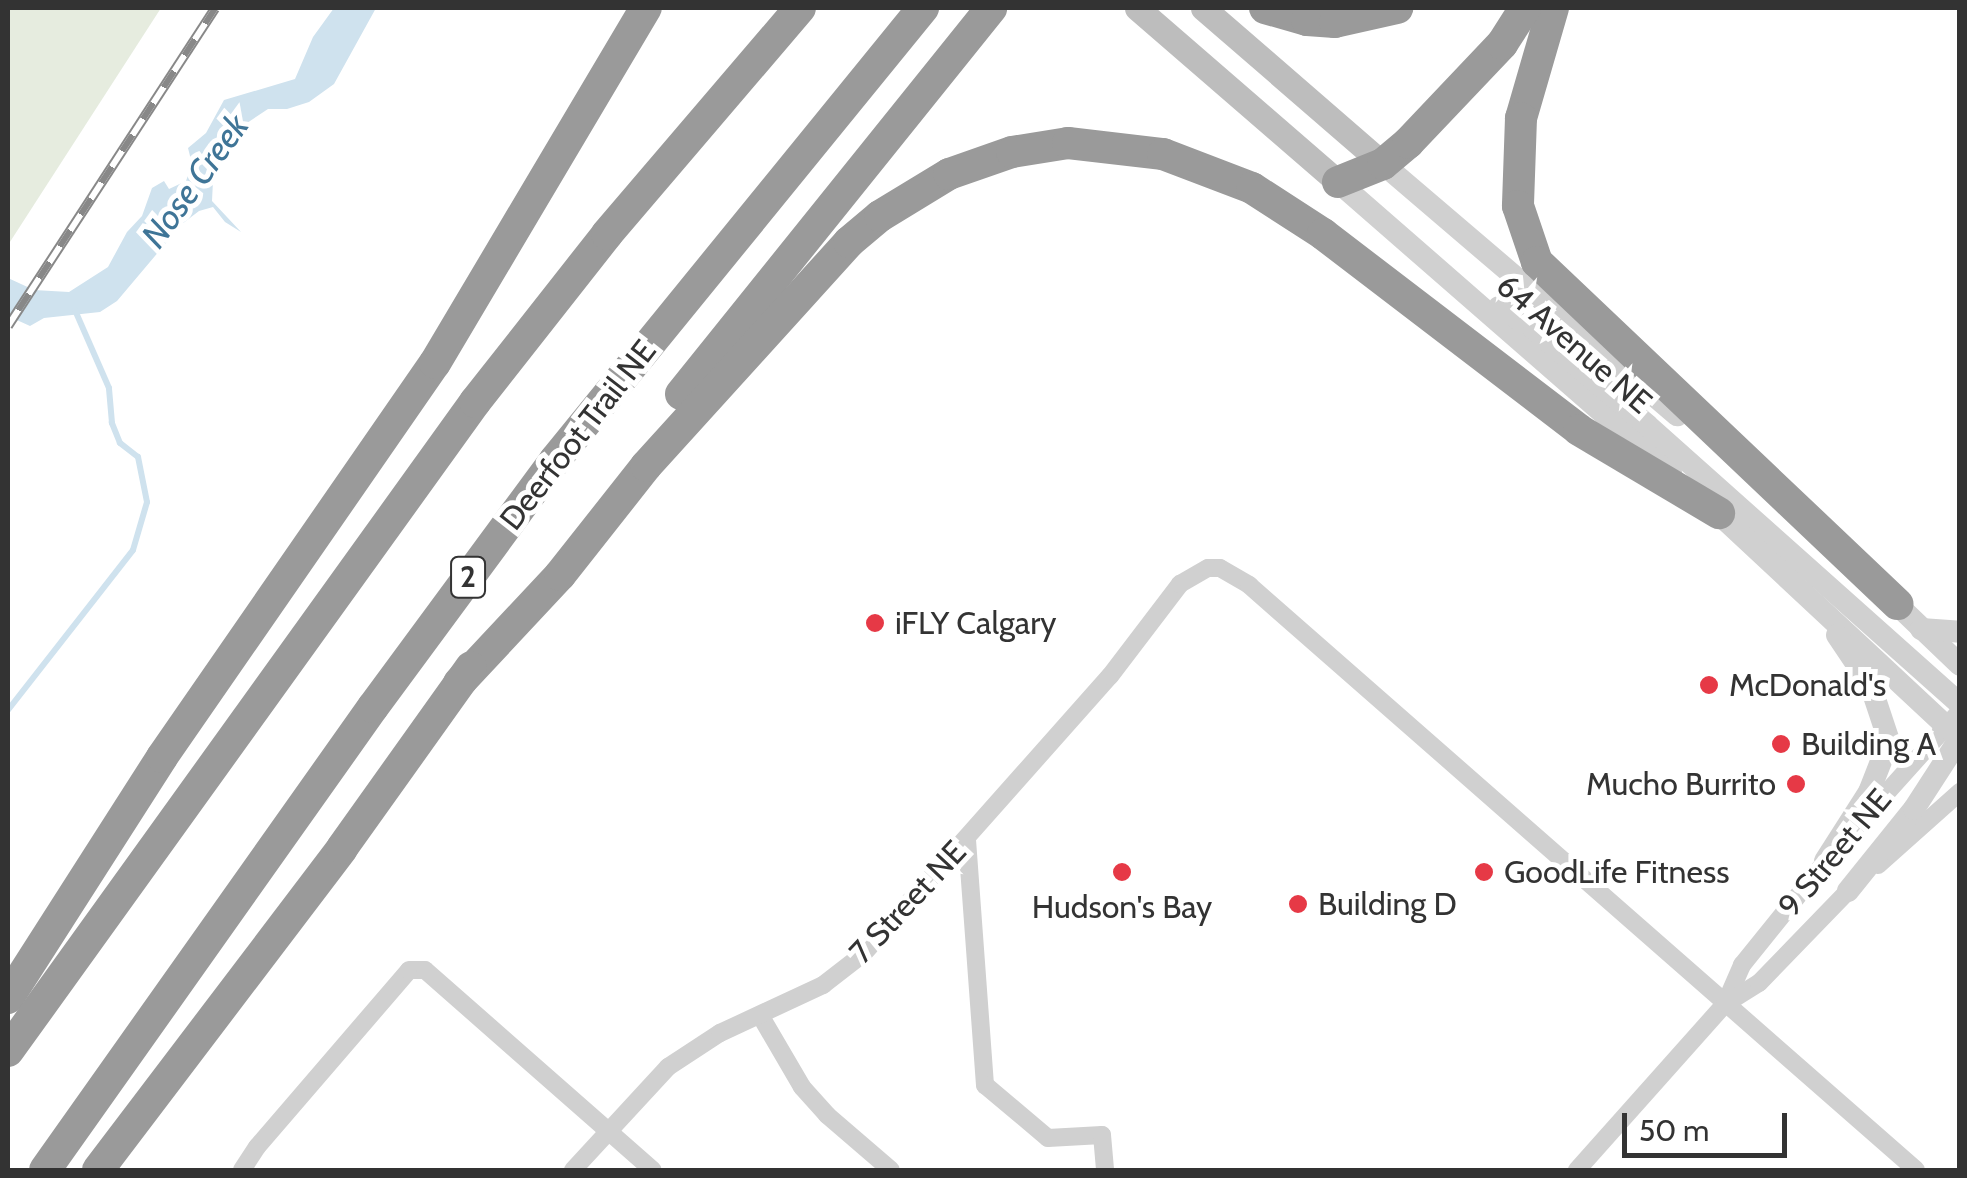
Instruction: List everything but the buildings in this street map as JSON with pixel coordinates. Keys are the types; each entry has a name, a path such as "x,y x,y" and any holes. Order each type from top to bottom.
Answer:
{"highway":[{"path":"564,140 624,8"},
{"path":"8,998 162,757 435,363 564,140 646,8"},
{"path":"8,1051 475,402 607,234 800,8"},
{"name":"Deerfoot Trail NE","path":"45,1170 373,706 555,460 923,8"},
{"path":"98,1170 342,848 458,683 659,422 991,8"},
{"path":"1265,8 1307,20 1335,22 1397,8"},
{"path":"1338,182 1383,164 1462,89 1502,44 1525,8"},
{"path":"1552,8 1522,118 1518,206 1537,262 1897,604"},
{"path":"458,683 560,575 646,466 849,242 880,216 949,174 1012,152 1068,143 1163,154 1252,188 1323,234 1578,430 1719,513"}],"main road":[{"name":"64 Avenue NE","path":"1137,8 1338,182"},
{"name":"64 Avenue NE","path":"1203,8 1383,164"}],"street":[{"name":"64 Avenue NE","path":"1383,164 1897,604 1960,665"},
{"name":"64 Avenue NE","path":"1338,182 1957,726"},
{"path":"1436,268 1534,329 1957,726 1914,809 1848,890"},
{"name":"7 Street NE","path":"573,1170 668,1066 708,1040 823,985 852,963 967,840 1110,676 1169,596 1194,574 1220,568 1236,575 1724,1004"},
{"path":"1810,595 1870,684 1889,740 1869,792 1826,861"},
{"path":"1921,629 1960,632"},
{"name":"9 Street NE","path":"1577,1170 1724,1004 1742,965 1826,861 1957,726"},
{"name":"9 Street NE","path":"1724,1004 1759,983 1848,890 1960,792"},
{"path":"967,840 986,1085 1048,1138 1102,1135 1105,1170"},
{"path":"242,1170 257,1147 408,970 426,970 653,1170"},
{"path":"1724,1004 1916,1170"},
{"path":"760,1015 802,1087 827,1115 890,1170"}],"shaded area":[{"path":"8,8 161,8 8,245"}],"water":[{"name":"Nose Creek","path":"334,8 376,8 334,84 309,102 287,109 268,109 241,127 213,181 212,201 241,232 225,222 213,207 199,211 182,224 117,301 100,312 44,318 30,326 8,316 8,278 34,290 69,292 108,267 127,232 142,216 152,188 164,181 169,189 186,181 192,164 188,148 206,133 224,100 295,79 313,37"}],"waterway":[{"path":"8,710 133,550 147,502 138,457 120,443 112,423 109,388 75,310"}],"railway":[{"path":"8,326 215,8"}],"place":[{"name":"iFLY Calgary","path":"875,623"},
{"name":"McDonald's","path":"1709,685"},
{"name":"Building A","path":"1781,744"},
{"name":"Mucho Burrito","path":"1796,784"},
{"name":"Hudson's Bay","path":"1122,872"},
{"name":"GoodLife Fitness","path":"1484,872"},
{"name":"Building D","path":"1298,904"}]}
